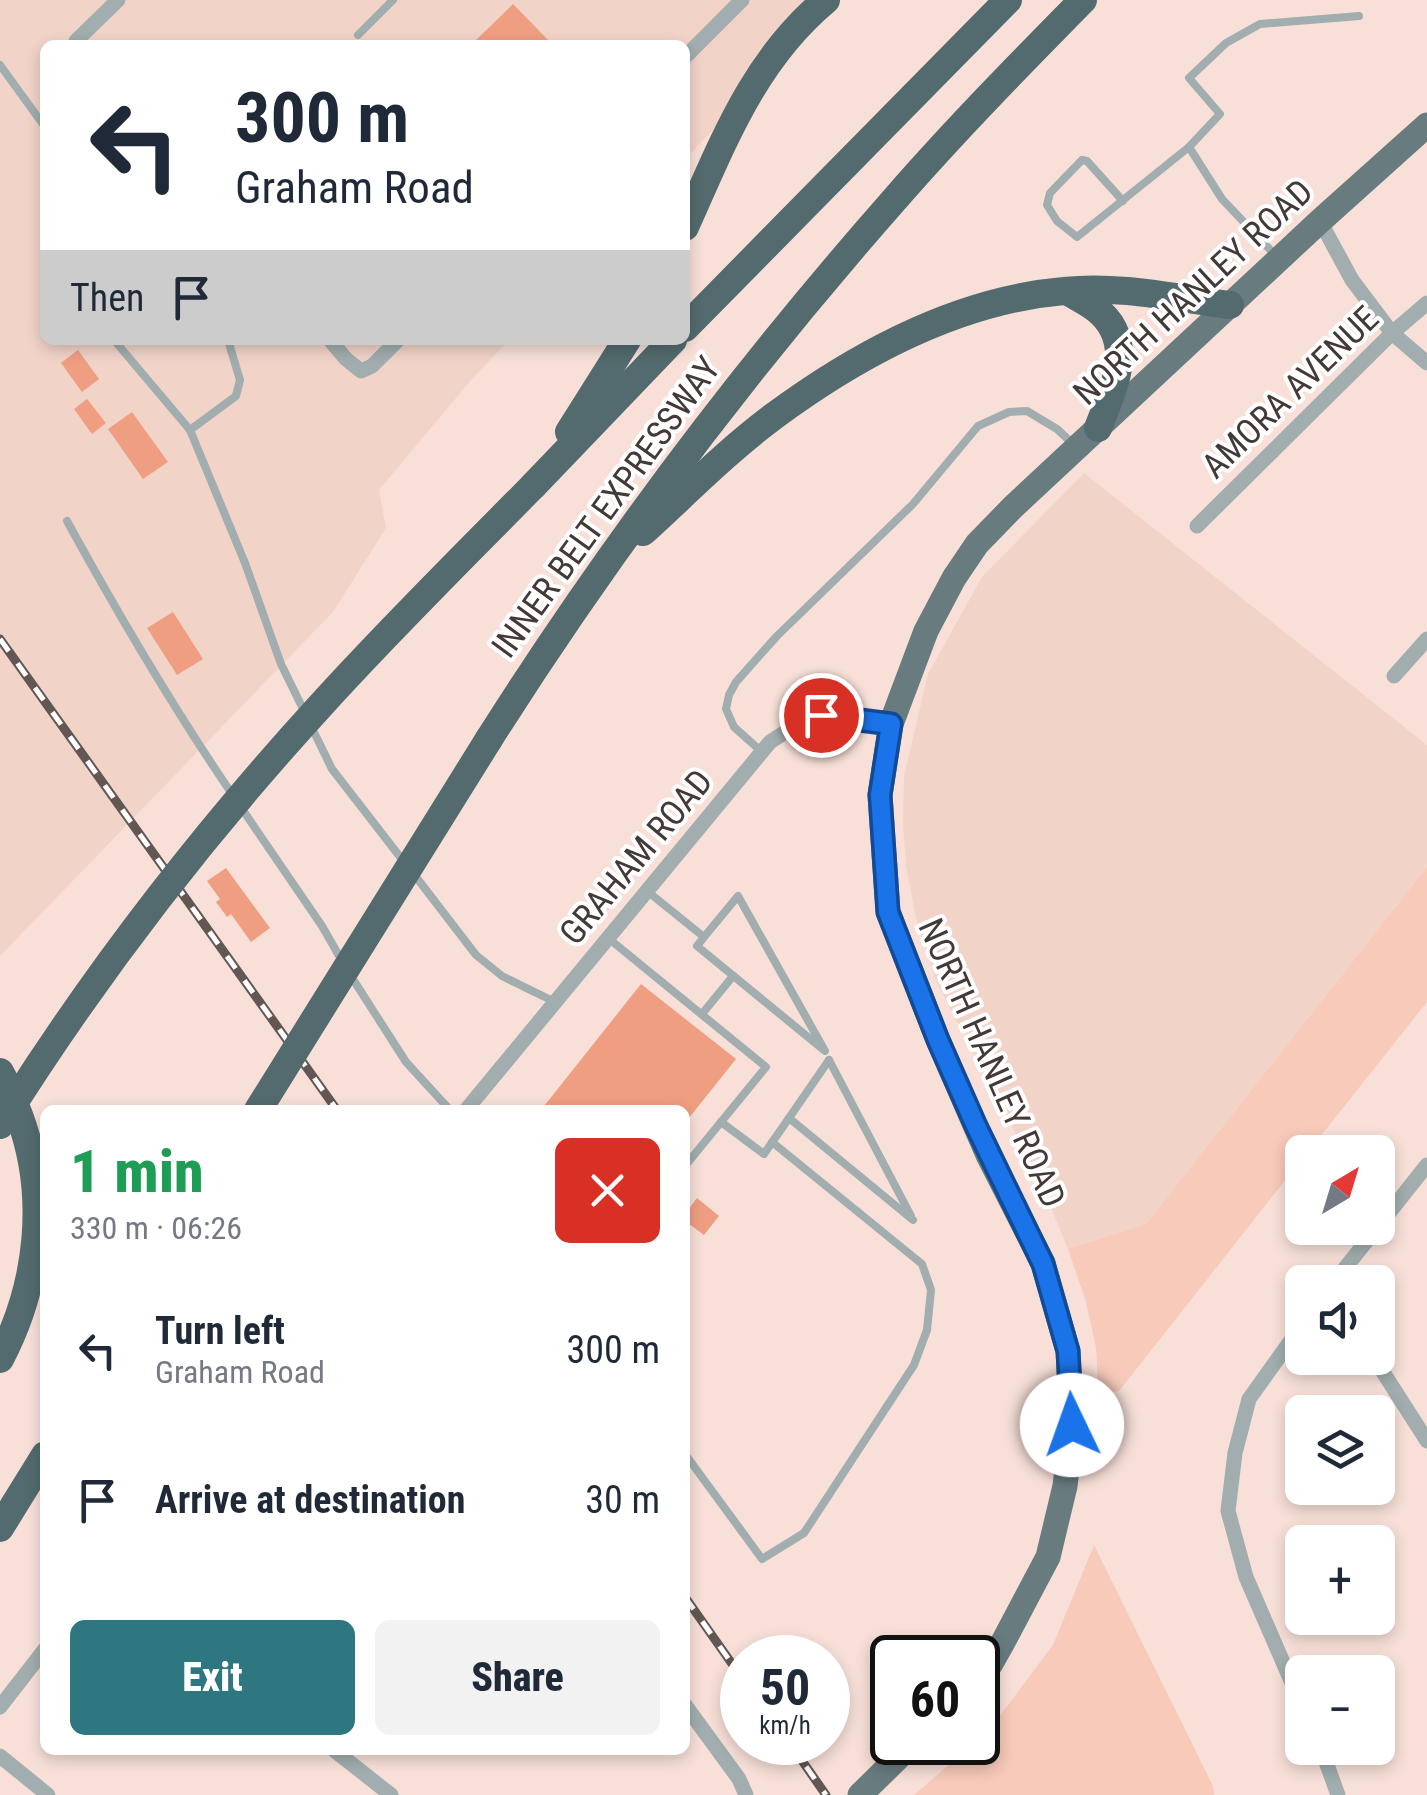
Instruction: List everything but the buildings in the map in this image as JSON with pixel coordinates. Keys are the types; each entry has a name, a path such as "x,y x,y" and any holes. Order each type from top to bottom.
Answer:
{"highway":[{"path":"690,216 752,84 773,54 826,0"},
{"name":"INNER BELT EXPRESSWAY","path":"690,323 1008,0"},
{"name":"INNER BELT EXPRESSWAY","path":"261,1105 488,739 601,570 722,407 830,275 975,111 1083,0"},
{"path":"601,570 772,418 822,382 930,326 1017,296 1066,290 1114,290 1230,305"},
{"path":"1066,290 1104,316 1117,338 1119,365 1098,428"},
{"path":"534,486 624,345"},
{"name":"INNER BELT EXPRESSWAY","path":"0,1125 92,987 202,842 281,749 363,659 668,345"},
{"path":"0,1072 30,1154 37,1225 26,1298 0,1359"},
{"path":"0,1114 17,1182 19,1219 10,1290 0,1319"},
{"path":"0,1528 40,1463"}],"main road":[{"name":"NORTH HANLEY ROAD","path":"1000,1649 1048,1556 1065,1486 1072,1425 1068,1351 1043,1264 981,1139 888,912 880,795 891,724 926,630 978,544 1427,125"},
{"path":"860,1795 891,1765"}],"street":[{"path":"81,40 118,0"},
{"path":"690,51 742,0"},
{"path":"1320,222 1352,280 1392,333 1427,363"},
{"name":"AMORA AVENUE","path":"1197,526 1427,303"},
{"path":"334,345 360,371 372,366 393,345"},
{"path":"1394,676 1427,639"},
{"name":"GRAHAM ROAD","path":"470,1105 770,742 821,715 891,724"},
{"path":"1348,1265 1427,1166"},
{"path":"1285,1349 1249,1399 1235,1452 1228,1511 1246,1577 1285,1667"},
{"path":"1385,1375 1427,1441"},
{"path":"0,1707 40,1655"},
{"path":"690,1712 739,1779 746,1795"},
{"path":"340,1755 391,1795"},
{"path":"0,1756 48,1795"},
{"path":"1327,1765 1338,1795"}],"lane":[{"path":"358,35 393,0"},
{"path":"1123,201 1082,160 1050,193 1048,205 1057,220 1077,238 1189,148 1220,114 1189,78 1226,44 1260,24 1359,16"},
{"path":"0,65 40,120"},
{"path":"1189,148 1222,198 1279,260"},
{"path":"118,345 190,430 245,563 281,664 332,768 476,955 502,976 555,1002"},
{"path":"190,430 236,396 240,380 230,345"},
{"path":"762,752 734,727 726,709 736,682 777,636 913,504 978,426 1009,412 1027,412 1057,429 1077,448"},
{"path":"67,522 204,753 322,926 406,1062 445,1105"},
{"path":"647,891 704,938"},
{"path":"789,1118 913,1220 827,1056 738,896 697,946 827,1056"},
{"path":"608,938 766,1066 690,1160"},
{"path":"702,1014 733,976"},
{"path":"721,1122 764,1154 827,1056"},
{"path":"690,1461 762,1559 804,1533 914,1365 928,1330 931,1290 922,1264 772,1142"}],"shaded area":[{"path":"0,0 838,0 690,154 690,40 40,40 40,345 504,345 379,490 386,528 333,612 0,956"},
{"path":"1084,473 1427,745 1427,867 1146,1224 1068,1249 1037,1174 936,981 917,923 906,866 904,776 928,674 982,577"},
{"path":"1427,867 1427,1002 1321,1135 1285,1135 1285,1181 1119,1391 1099,1395 1096,1348 1068,1249 1146,1224"},
{"path":"1094,1545 1214,1795 914,1795 949,1765 1000,1765 1000,1716 1053,1645"}],"railway":[{"path":"0,639 333,1105"},
{"path":"690,1604 720,1647"},
{"path":"805,1765 826,1795"}],"route":[{"path":"821,715 891,724 880,795 888,912 988,1155 1043,1264 1068,1351 1072,1425"}]}
